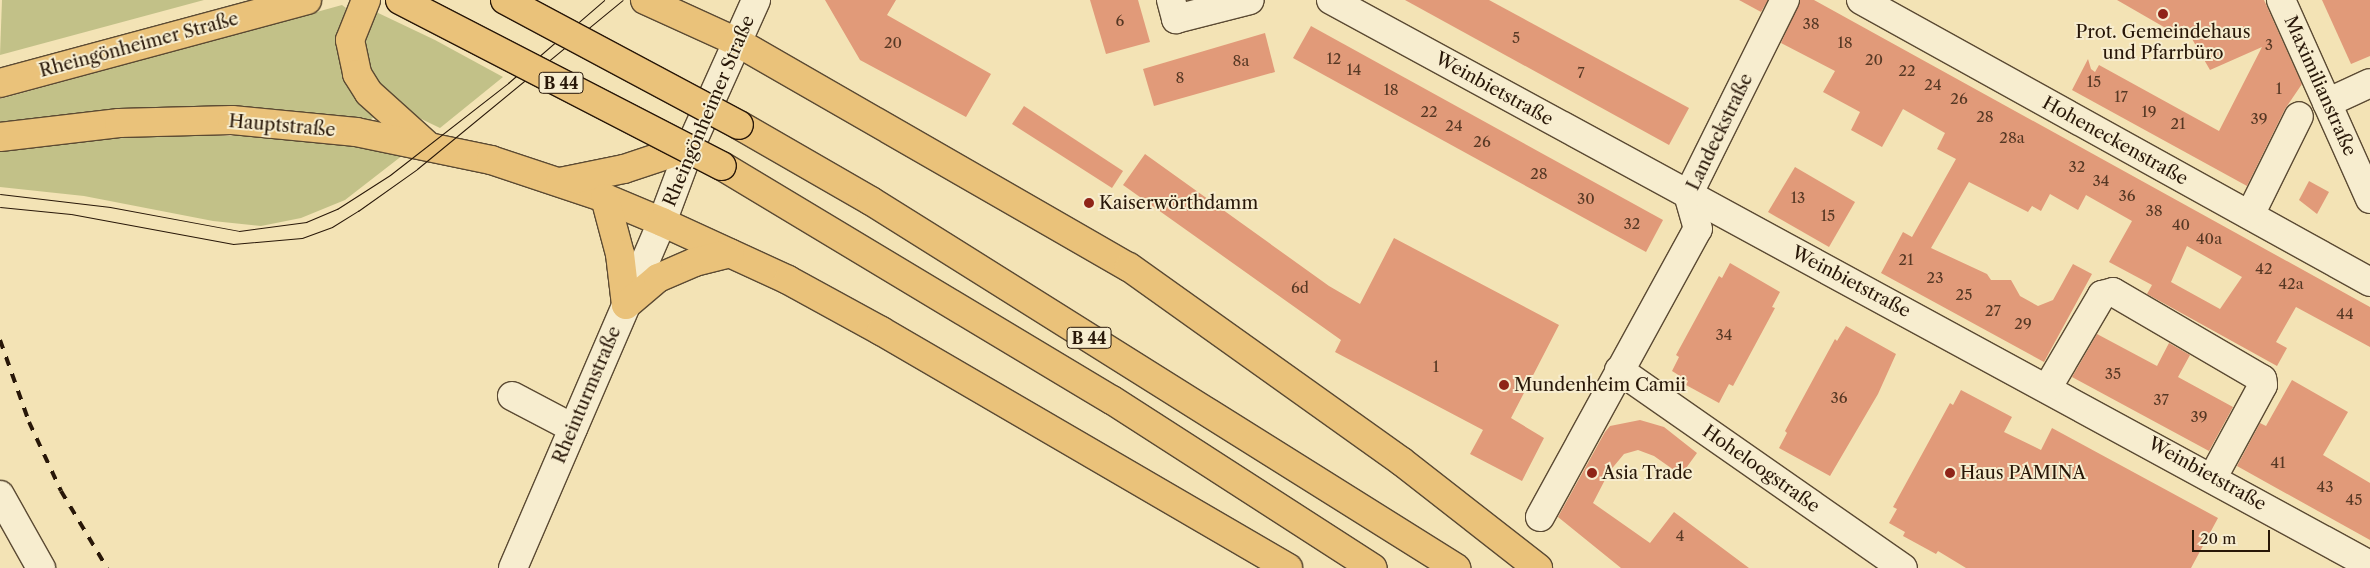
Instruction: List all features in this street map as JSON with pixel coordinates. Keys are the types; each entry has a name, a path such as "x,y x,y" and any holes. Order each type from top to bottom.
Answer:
{"main road":[{"name":"Rheingönheimer Straße","path":"0,82 307,0"},
{"path":"366,0 350,40 357,74 369,93 427,145"},
{"name":"B 44","path":"400,0 722,166 1112,400 1373,568"},
{"name":"B 44","path":"505,0 739,125 871,201 1456,568"},
{"path":"645,0 737,42 1129,267 1401,461 1538,568"},
{"name":"Hauptstraße","path":"0,137 119,123 232,120 356,132 427,145 560,182"},
{"path":"560,182 624,169 690,147"},
{"path":"560,182 605,198 730,253 881,330 1288,568"},
{"path":"605,198 620,254 626,305"},
{"path":"626,305 658,278 695,262 730,253"}],"street":[{"name":"Rheingönheimer Straße","path":"662,222 690,147 756,0"},
{"path":"1171,0 1176,19 1250,0"},
{"name":"Weinbietstraße","path":"1331,0 1688,195 2048,387 2370,565"},
{"name":"Landeckstraße","path":"1540,517 1618,370 1698,229 1688,195 1785,0"},
{"name":"Hoheneckenstraße","path":"1861,0 2370,282"},
{"name":"Maximilianstraße","path":"2281,0 2370,199"},
{"path":"2327,103 2370,83"},
{"path":"2250,215 2299,116"},
{"name":"Rheinturmstraße","path":"513,568 662,222"},
{"path":"2048,387 2102,295 2113,292 2262,379 2263,385 2213,478"},
{"name":"Hoheloogstraße","path":"1618,370 1903,568"},
{"path":"512,396 573,428"},
{"path":"0,495 41,568"}],"shaded area":[{"path":"2,0 204,0 0,55"},
{"path":"342,5 346,8 340,29 341,68 353,94 371,111 373,118 366,121 186,108 84,112 0,124 0,99"},
{"path":"374,11 435,40 503,77 440,128 411,114 377,84 365,63 364,36"},
{"path":"157,136 255,136 331,142 403,155 345,200 301,218 261,226 213,221 84,196 0,187 0,150 58,142"}],"building":[{"path":"825,0 896,0 887,15 991,74 966,117 860,60"},
{"path":"1090,0 1138,0 1150,42 1106,54"},
{"path":"1405,0 1489,0 1689,108 1669,145"},
{"path":"1739,0 1768,0 1761,12"},
{"path":"1800,0 1814,0 2370,307 2370,347 2296,307 2276,342 2287,348 2277,366 2147,294 2152,285 2109,262 2132,221 2086,195 2078,210 2050,194 2041,211 2032,206 2028,212 1969,182 1931,248 1987,274 1991,280 2011,280 2020,296 2038,306 2053,300 2073,264 2092,274 2044,362 1881,273 1903,232 1912,237 1956,159 1937,149 1945,133 1903,109 1882,147 1851,130 1860,112 1823,92 1835,71 1781,43","holes":["2187,246 2242,277 2220,309 2171,282"]},
{"path":"2117,0 2264,0 2302,84 2285,109 2247,186 2072,90 2088,59 2091,69 2095,72 2099,65 2219,131 2262,47 2210,70 2184,25 2176,34"},
{"path":"2322,0 2370,0 2370,56 2351,64"},
{"path":"1311,26 1663,220 1646,252 1293,58"},
{"path":"1265,33 1275,72 1154,106 1143,69"},
{"path":"1024,106 1123,171 1112,188 1012,124"},
{"path":"1145,154 1329,286 1360,304 1394,238 1559,325 1511,418 1544,438 1522,481 1470,454 1483,430 1335,352 1341,340 1123,185"},
{"path":"1795,167 1855,202 1829,247 1768,212"},
{"path":"2309,181 2329,192 2317,214 2299,200"},
{"path":"1730,263 1780,292 1772,307 1775,308 1733,386 1729,384 1719,403 1686,385 1688,381 1672,371 1679,357 1676,355 1719,276 1722,278"},
{"path":"1846,326 1896,354 1878,394 1830,476 1779,448 1787,433 1785,431 1835,339 1837,341"},
{"path":"2097,334 2157,366 2169,343 2190,355 2178,377 2233,407 2209,451 2072,377"},
{"path":"2292,380 2348,412 2323,455 2370,483 2370,540 2237,466 2260,423 2266,426"},
{"path":"1961,390 2012,417 2004,432 2041,450 2052,428 2218,518 2191,568 1966,568 1938,551 1936,554 1903,536 1905,532 1889,523 1897,509 1893,507 1950,403 1953,405"},
{"path":"1640,420 1664,427 1697,453 1681,475 1654,456 1638,450 1624,454 1609,472 1593,503 1650,543 1674,512 1749,568 1621,568 1558,517 1610,426"}],"tram line":[{"path":"0,194 110,207 239,231 306,222 337,209 390,175 508,83 604,0"},
{"path":"0,207 71,214 233,244 302,238 332,227 417,169 623,0"}],"railway":[{"path":"0,340 29,422 61,491 107,568"}],"place":[{"name":"Prot. Gemeindehaus und Pfarrbüro","path":"2163,14"},
{"name":"Kaiserwörthdamm","path":"1089,203"},
{"name":"Mundenheim Camii","path":"1504,385"},
{"name":"Asia Trade","path":"1592,473"},
{"name":"Haus PAMINA","path":"1950,473"}]}
